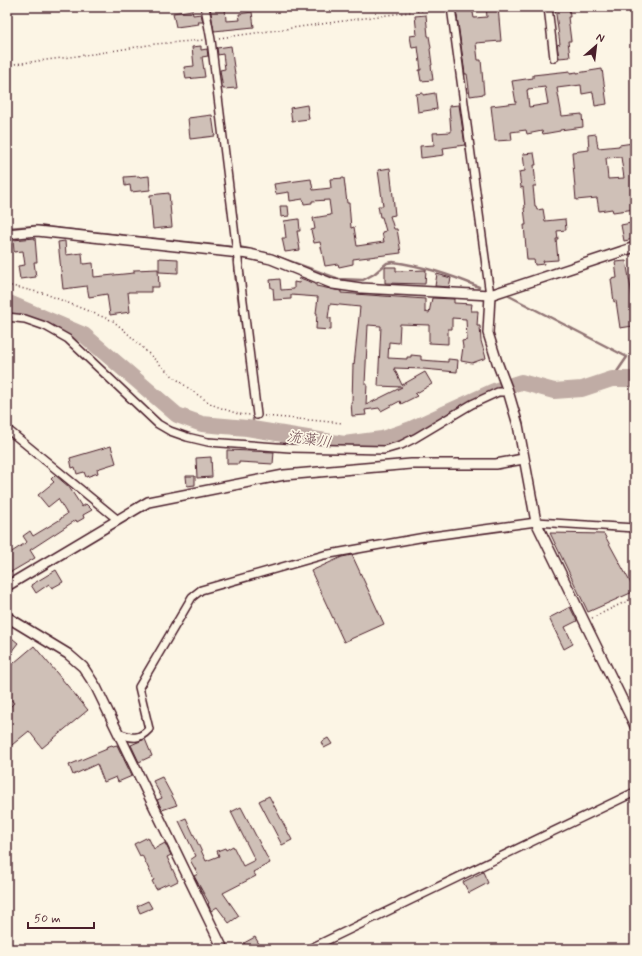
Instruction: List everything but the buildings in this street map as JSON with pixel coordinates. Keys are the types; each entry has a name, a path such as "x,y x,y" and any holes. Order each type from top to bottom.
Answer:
{"street":[{"path":"205,7 211,40 258,415"},
{"path":"452,7 490,295 488,333 518,425 523,459 536,522 635,726"},
{"path":"548,7 554,58"},
{"path":"7,234 37,231 237,248 271,259 333,284 361,288 490,295 635,247"},
{"path":"7,317 25,319 44,326 68,340 158,424 181,435 208,442 290,448 384,450 415,438 472,404 498,392 508,392"},
{"path":"7,429 118,520"},
{"path":"7,586 144,505 284,475 411,464 496,464 523,459"},
{"path":"118,733 133,738 143,736 149,729 139,687 192,597 201,590 324,555 425,537 536,522 635,528"},
{"path":"7,618 68,654 83,667 96,686 223,949"},
{"path":"309,949 635,792"}],"path":[{"path":"7,65 155,44 211,40 452,7"},
{"path":"7,285 46,294 113,321 169,373 213,405 238,414 343,423"},
{"path":"584,622 635,597"}],"waterway":[{"path":"7,228 35,226 232,247"},
{"path":"239,247 270,254 339,279 363,280 374,274 387,263 393,262 437,272 479,287"},
{"path":"233,260 248,368"},
{"path":"509,296 627,357 612,379"},
{"name":"流藻川","path":"7,302 84,335 177,415 202,424 247,428 344,444 382,439 411,429 494,391 521,382 554,391 582,389 612,379 635,379"},
{"path":"247,428 253,423 253,419"}]}
